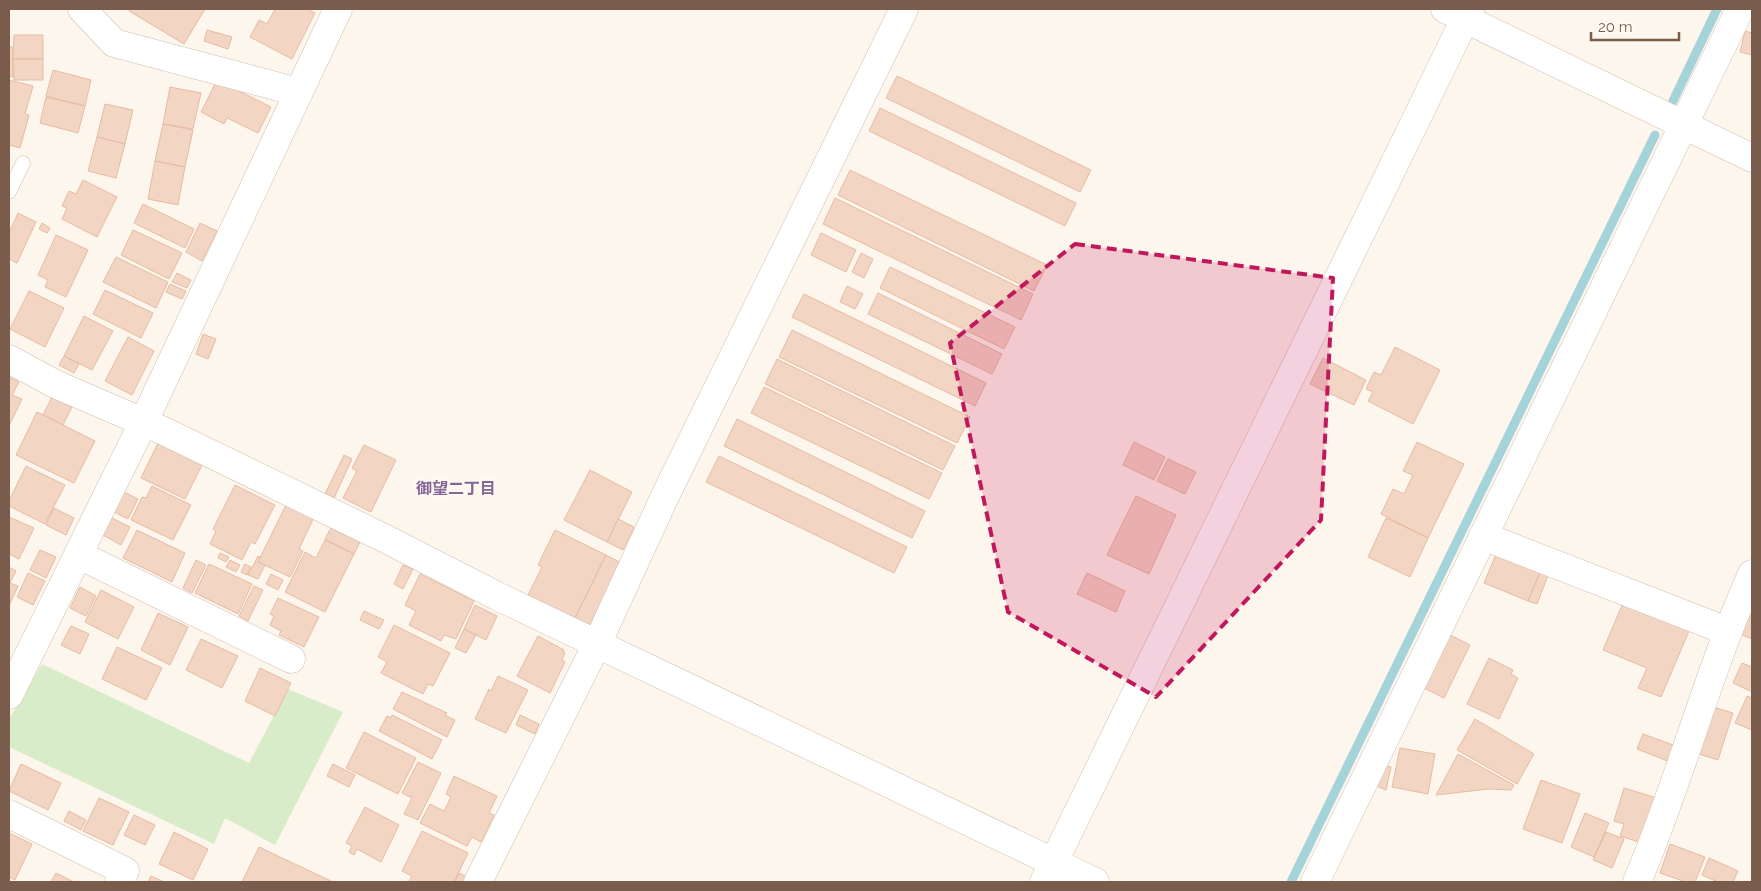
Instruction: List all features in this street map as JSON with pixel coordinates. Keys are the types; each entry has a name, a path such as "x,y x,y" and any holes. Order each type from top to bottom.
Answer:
{"street":[{"path":"82,9 114,43 298,92"},
{"path":"9,695 143,423 338,9"},
{"path":"478,882 597,644 666,494 904,9"},
{"path":"1315,882 1740,9"},
{"path":"1049,873 1460,12 1752,158"},
{"path":"9,359 56,384 166,432 386,539 1049,873 1095,882"},
{"path":"1483,536 1727,631"},
{"path":"79,554 291,659"},
{"path":"1637,882 1679,775 1727,631 1752,574"},
{"path":"9,814 125,871 119,882"}],"lane":[{"path":"9,192 23,163"}],"highlighted area":[{"path":"1075,244 1333,278 1321,520 1156,697 1008,612 950,343"}],"green space":[{"path":"42,664 249,763 288,689 343,712 275,845 225,818 214,844 9,747 9,719"}],"building":[{"path":"130,9 205,9 184,44 129,11"},
{"path":"275,9 307,9 315,13 292,59 250,37 259,20 267,24"},
{"path":"207,30 232,37 228,49 204,41"},
{"path":"1745,31 1752,33 1752,55 1740,52"},
{"path":"14,35 43,35 43,59 13,59"},
{"path":"9,47 13,47 13,77 9,76"},
{"path":"13,59 43,59 43,80 14,80"},
{"path":"53,70 91,80 85,106 46,96"},
{"path":"897,76 1091,170 1080,192 886,98"},
{"path":"9,80 33,86 25,114 29,115 20,148 9,145"},
{"path":"217,80 271,107 258,133 227,118 224,124 201,112"},
{"path":"170,87 201,93 193,129 163,124"},
{"path":"46,97 85,106 78,133 40,123"},
{"path":"105,104 133,110 125,144 97,137"},
{"path":"880,108 1076,203 1065,226 869,131"},
{"path":"163,124 193,130 185,167 155,161"},
{"path":"97,137 125,144 116,178 88,171"},
{"path":"155,161 185,167 178,205 148,199"},
{"path":"850,170 1047,265 1034,291 838,195"},
{"path":"83,180 117,197 97,237 62,219 67,208 62,206 69,191 76,194"},
{"path":"835,198 1033,294 1021,320 823,224"},
{"path":"143,204 194,229 185,248 134,223"},
{"path":"18,213 36,222 17,263 9,259 9,233"},
{"path":"42,223 50,228 47,233 39,229"},
{"path":"200,223 217,231 202,261 186,252"},
{"path":"133,230 182,253 169,279 121,255"},
{"path":"821,233 856,250 846,272 811,255"},
{"path":"56,235 88,250 66,297 45,287 48,280 38,275"},
{"path":"861,253 873,259 864,278 852,272"},
{"path":"116,257 168,282 156,308 103,282"},
{"path":"890,267 1015,327 1004,349 880,288"},
{"path":"177,273 191,280 187,288 172,282"},
{"path":"170,284 186,291 182,299 166,292"},
{"path":"847,286 863,294 855,309 840,302"},
{"path":"105,290 153,313 141,338 93,314"},
{"path":"29,291 64,308 45,347 10,329"},
{"path":"878,293 1002,354 992,374 868,314"},
{"path":"804,294 986,383 975,406 792,317"},
{"path":"84,316 113,331 92,370 64,356"},
{"path":"792,330 970,417 957,443 779,357"},
{"path":"203,334 216,339 208,359 196,354"},
{"path":"128,337 154,351 132,395 105,381"},
{"path":"1395,347 1440,370 1413,424 1368,401 1373,392 1366,389 1374,372 1381,375"},
{"path":"64,356 79,364 74,373 59,365"},
{"path":"1323,358 1366,380 1354,405 1310,384"},
{"path":"777,359 955,446 943,470 765,384"},
{"path":"9,377 19,382 12,395 22,399 9,426"},
{"path":"764,387 942,473 929,499 751,413"},
{"path":"52,397 72,407 63,425 43,415"},
{"path":"37,412 95,441 74,483 16,455"},
{"path":"737,419 925,511 912,538 724,446"},
{"path":"1134,442 1165,457 1154,480 1123,465"},
{"path":"1417,442 1464,464 1428,538 1381,514 1393,489 1404,494 1413,475 1403,471"},
{"path":"158,443 202,465 185,499 141,478"},
{"path":"364,445 396,460 371,512 343,498 357,471 352,468"},
{"path":"344,455 352,459 334,498 325,494"},
{"path":"719,456 907,547 894,573 706,482"},
{"path":"1168,459 1196,472 1185,494 1157,481"},
{"path":"26,466 65,485 45,524 9,506 9,501"},
{"path":"590,470 632,492 607,542 564,520"},
{"path":"235,485 275,505 255,544 251,542 242,560 210,544 216,531 213,529"},
{"path":"152,486 191,505 173,540 131,520 142,497 146,498"},
{"path":"124,492 138,499 128,519 114,512"},
{"path":"1136,496 1176,515 1149,574 1107,555"},
{"path":"286,505 313,519 299,549 303,551 290,577 258,562"},
{"path":"54,508 74,518 66,535 46,525"},
{"path":"9,517 34,528 19,559 9,554"},
{"path":"112,518 130,527 121,545 103,535"},
{"path":"1386,518 1428,538 1410,577 1368,557"},
{"path":"618,519 634,527 623,550 607,542"},
{"path":"331,528 360,542 354,554 325,539"},
{"path":"137,530 185,553 172,582 123,558"},
{"path":"555,530 606,555 575,618 528,595 542,567 538,565"},
{"path":"325,540 354,554 325,612 285,592 305,552 316,558"},
{"path":"40,550 56,557 46,578 30,570"},
{"path":"1497,552 1541,570 1528,601 1484,583"},
{"path":"220,553 229,557 226,562 218,558"},
{"path":"606,555 621,563 590,625 575,618"},
{"path":"258,556 260,557 258,562 265,565 258,579 248,575"},
{"path":"196,560 206,565 192,593 183,588"},
{"path":"230,560 240,565 236,572 226,567"},
{"path":"209,564 252,584 238,614 195,593"},
{"path":"245,564 251,567 247,575 241,572"},
{"path":"403,565 413,569 403,589 394,584"},
{"path":"9,567 16,571 10,583 18,586 10,604"},
{"path":"1541,570 1549,573 1537,604 1528,601"},
{"path":"28,573 45,581 33,605 17,597"},
{"path":"1087,573 1125,591 1116,612 1077,594"},
{"path":"271,574 283,580 278,590 266,584"},
{"path":"420,574 474,601 456,639 444,635 441,641 409,625 416,611 405,605"},
{"path":"254,586 263,590 248,621 239,616"},
{"path":"80,587 96,596 86,616 70,608"},
{"path":"101,590 134,607 118,639 85,622"},
{"path":"278,598 319,617 304,647 279,635 281,631 270,625 274,616 270,614"},
{"path":"1623,603 1689,631 1661,697 1638,688 1647,668 1603,650"},
{"path":"475,605 497,616 486,640 464,629"},
{"path":"1752,605 1752,639 1740,634"},
{"path":"364,611 384,620 379,629 360,620"},
{"path":"158,613 188,627 170,665 141,650"},
{"path":"394,625 450,653 433,686 428,684 423,694 381,673 387,662 378,657"},
{"path":"71,626 89,634 80,654 61,645"},
{"path":"464,629 476,635 466,653 455,648"},
{"path":"1446,633 1470,645 1444,698 1420,686"},
{"path":"538,636 564,650 563,652 565,653 562,660 565,662 550,693 517,676"},
{"path":"201,639 238,656 222,688 186,670"},
{"path":"117,647 162,668 146,700 102,679"},
{"path":"1489,658 1513,670 1511,674 1518,678 1499,719 1467,704"},
{"path":"1742,663 1752,667 1752,692 1733,683"},
{"path":"260,668 291,683 275,716 245,701"},
{"path":"498,676 528,690 506,733 475,719 489,689 491,691"},
{"path":"402,692 447,713 445,715 455,720 447,737 393,709"},
{"path":"1747,696 1752,698 1752,730 1735,723"},
{"path":"1713,707 1733,713 1718,760 1699,754"},
{"path":"392,715 442,740 432,759 379,731 387,716 391,718"},
{"path":"520,715 539,724 535,734 516,725"},
{"path":"1475,719 1534,754 1517,784 1457,750"},
{"path":"364,732 416,758 398,794 346,768"},
{"path":"1643,734 1676,746 1670,762 1637,749"},
{"path":"1400,748 1435,754 1428,794 1392,787"},
{"path":"1458,754 1514,785 1511,790 1489,789 1436,795"},
{"path":"418,762 441,773 418,820 404,814 412,798 402,793"},
{"path":"21,764 61,783 48,810 9,791"},
{"path":"333,764 355,775 349,787 327,776"},
{"path":"1381,765 1391,767 1386,790 1374,785"},
{"path":"454,776 497,796 489,813 494,815 481,842 472,837 467,846 420,823 430,804 444,811 451,797 446,794"},
{"path":"1541,780 1580,794 1562,843 1523,829"},
{"path":"1624,788 1657,798 1642,843 1620,836 1624,824 1614,821"},
{"path":"99,798 129,812 113,845 83,831"},
{"path":"365,807 399,825 381,862 357,849 354,855 349,852 352,846 346,843"},
{"path":"69,811 86,820 81,830 64,821"},
{"path":"1585,813 1609,823 1594,857 1571,847"},
{"path":"134,815 155,825 145,845 124,835"},
{"path":"422,831 468,853 454,882 409,882 412,876 402,871"},
{"path":"174,832 208,849 193,880 159,864"},
{"path":"1606,832 1624,839 1612,868 1593,860"},
{"path":"9,833 32,844 15,880 9,877"},
{"path":"1670,844 1705,857 1695,882 1686,882 1660,873"},
{"path":"259,847 333,882 242,882"},
{"path":"1709,858 1738,871 1733,882 1718,882 1702,875"},
{"path":"56,873 74,882 51,882"},
{"path":"459,873 467,877 464,882 455,882"},
{"path":"151,876 164,882 148,882"}],"waterway":[{"path":"1673,101 1717,9"},
{"path":"1291,882 1655,135"}],"district":[{"name":"御望二丁目","path":"456,488"}]}
